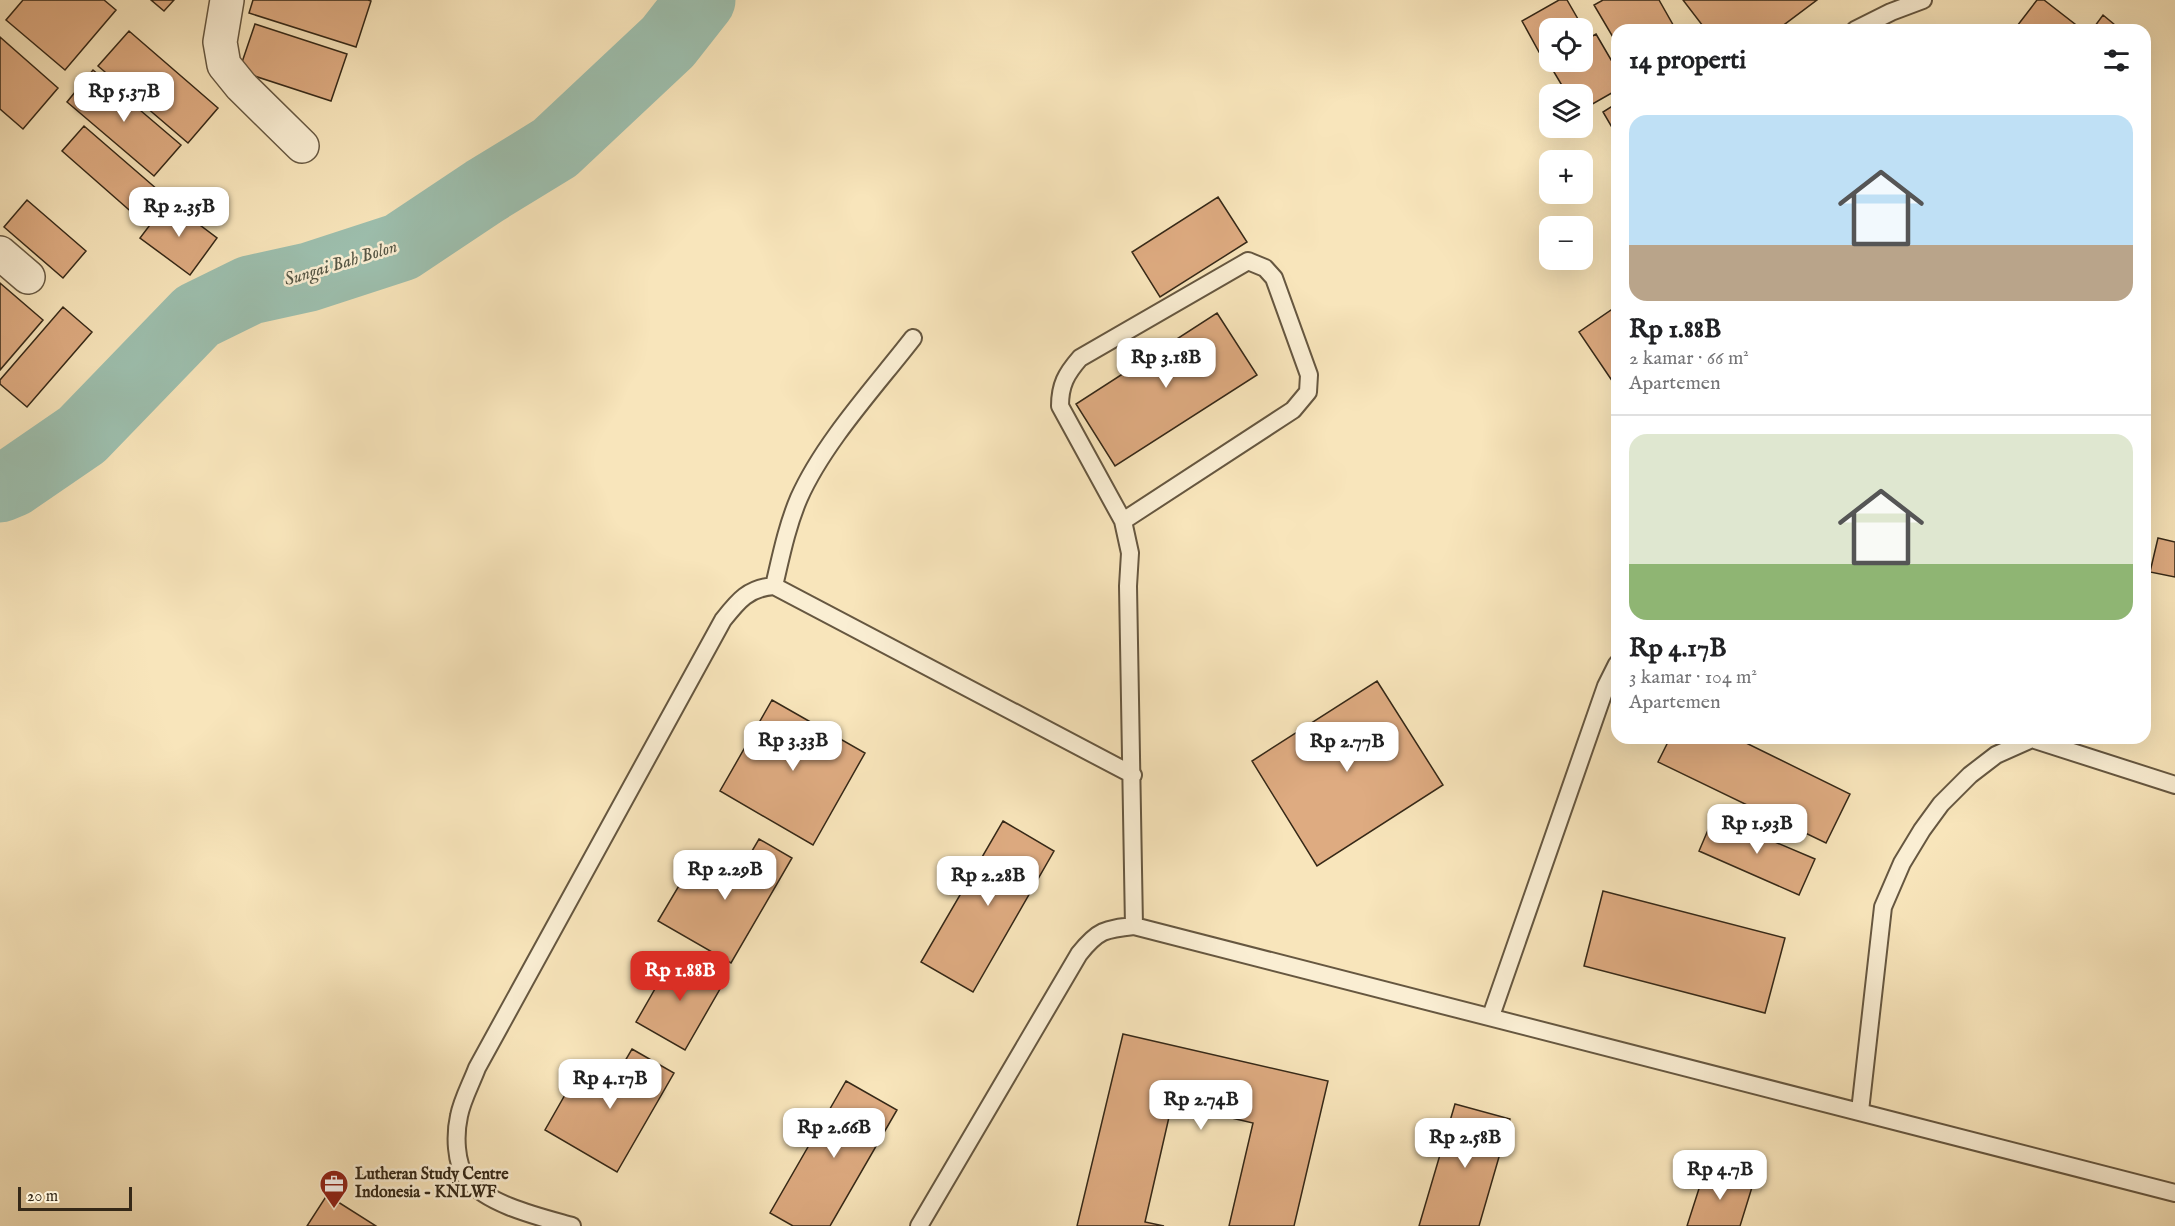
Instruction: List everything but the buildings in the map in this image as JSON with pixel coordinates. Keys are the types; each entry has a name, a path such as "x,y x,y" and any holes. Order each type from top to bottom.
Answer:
{"street":[{"path":"227,0 220,42 224,65 241,86 302,146"},
{"path":"0,253 28,277"}],"lane":[{"path":"1867,24 1923,0"},
{"path":"1123,521 1293,410 1308,392 1309,375 1274,278 1265,268 1248,261 1080,358 1065,376 1060,391 1060,406 1123,521 1130,553 1128,586 1134,926"},
{"path":"774,586 789,522 821,457 913,338"},
{"path":"572,1226 536,1216 488,1196 466,1178 455,1147 459,1115 477,1068 723,620 747,595 759,587 774,586 1133,775"},
{"path":"1491,1016 1611,676"},
{"path":"1860,1111 1883,907 1902,864 1941,804 1970,775 1996,755 2020,744"},
{"path":"2047,744 2175,785"},
{"path":"919,1226 1079,954 1093,936 1110,928 1134,926 2175,1193"}],"path":[{"path":"362,1176 397,1174"}],"waterway":[{"name":"Sungai Bah Bolon","path":"0,488 12,483 82,435 197,316 250,290 309,277 401,247 555,148 668,42 701,0"}],"place":[{"name":"Lutheran Study Centre Indonesia - KNLWF","path":"334,1210"}]}
